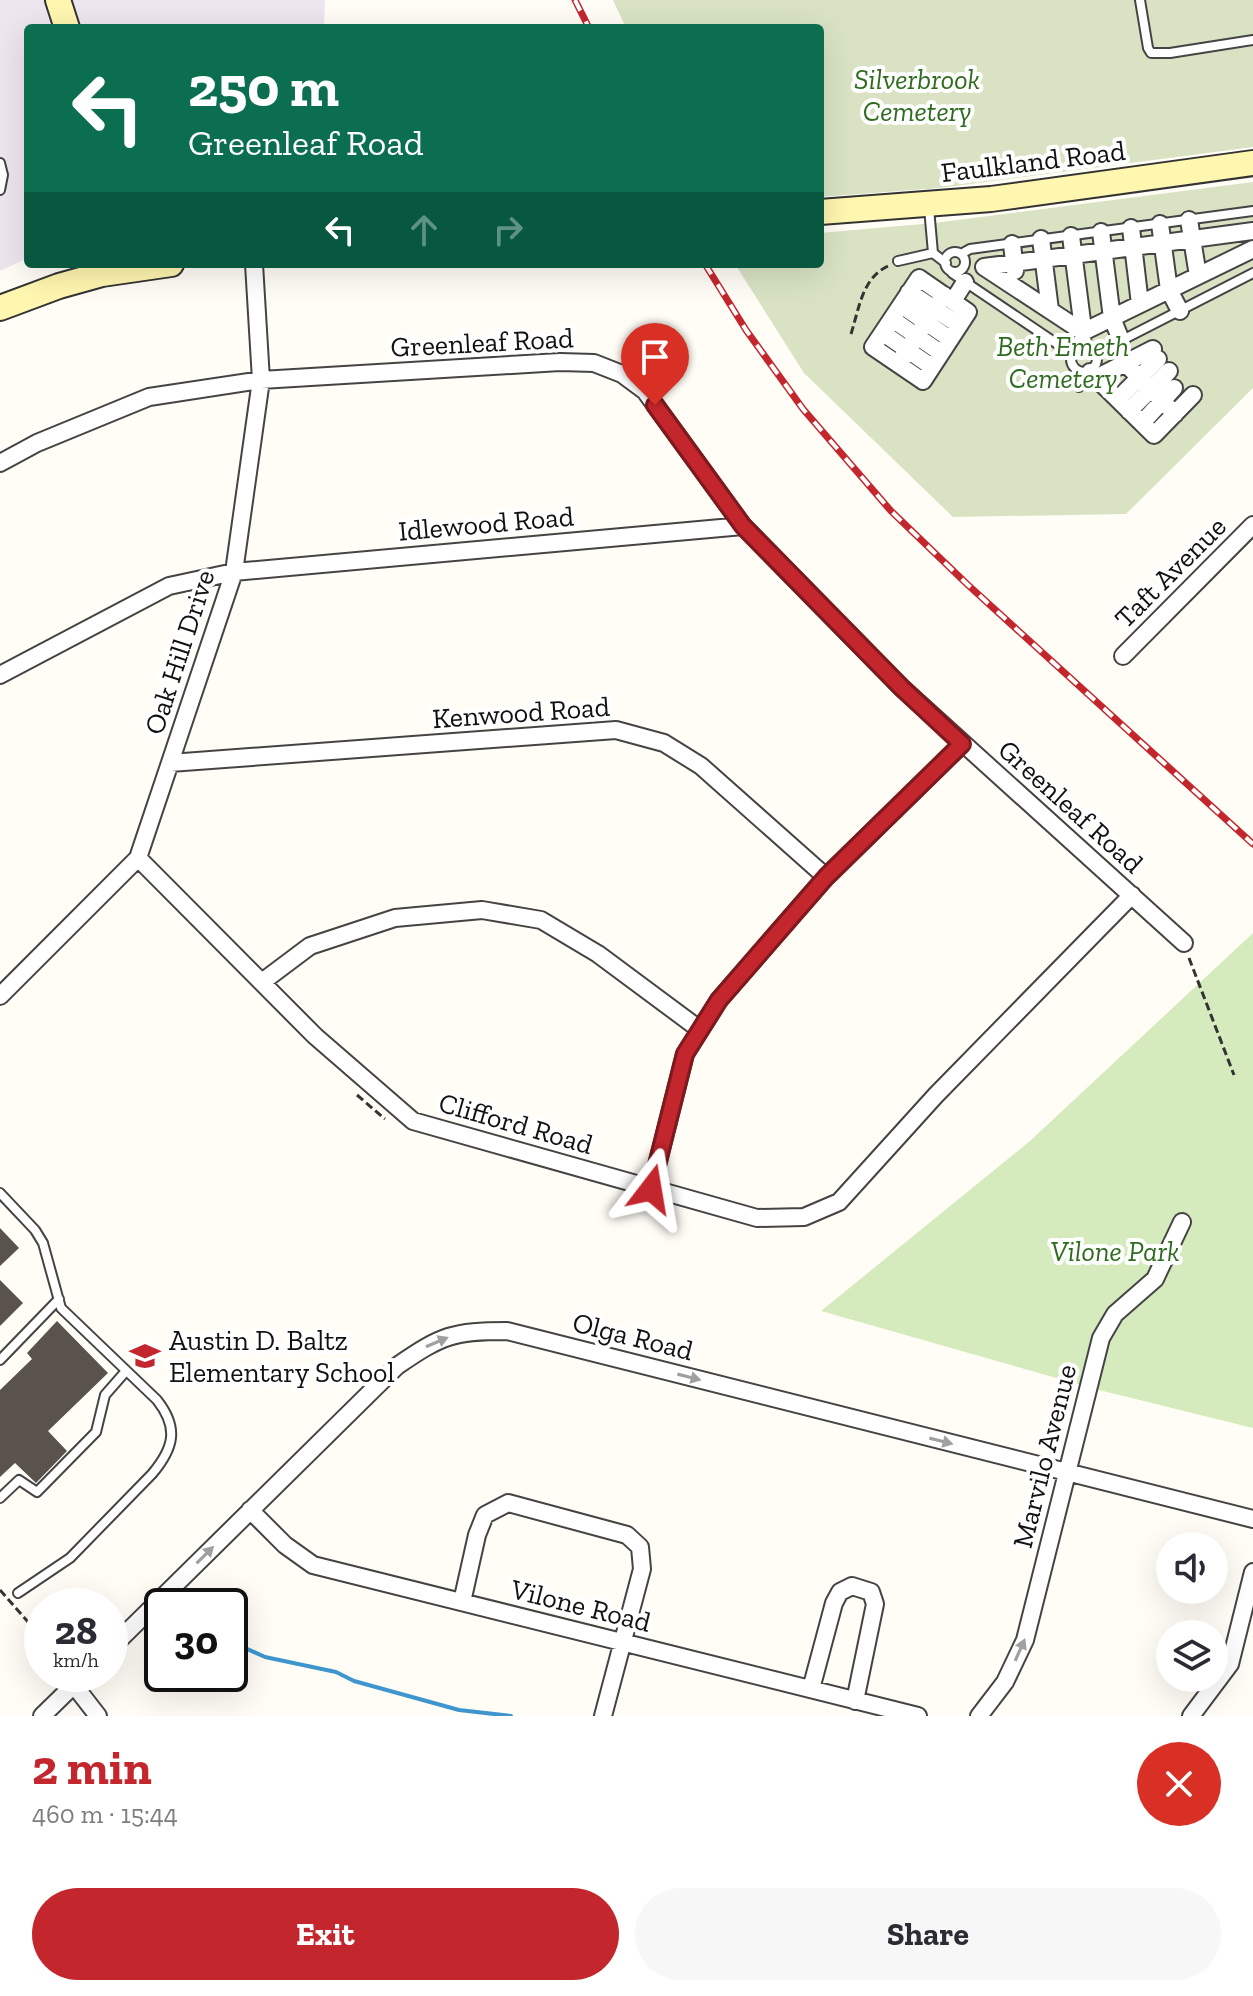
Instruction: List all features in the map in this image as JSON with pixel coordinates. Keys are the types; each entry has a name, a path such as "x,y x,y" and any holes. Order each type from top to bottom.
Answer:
{"main road":[{"path":"58,0 66,24"},
{"name":"Faulkland Road","path":"824,212 991,199 1253,163"},
{"path":"0,308 102,274 143,268"}],"street":[{"path":"1189,220 1198,276"},
{"path":"1160,224 1169,290 1180,311"},
{"path":"1131,228 1140,304"},
{"path":"1083,346 1050,310 984,267 1253,231"},
{"path":"1101,232 1112,318 1121,340"},
{"path":"1222,235 1226,262"},
{"path":"1071,236 1083,346"},
{"path":"1041,239 1050,310"},
{"path":"1012,244 1017,288"},
{"path":"1083,346 1112,318 1252,250"},
{"name":"Oak Hill Drive","path":"0,996 138,858 234,572 261,380 254,268"},
{"path":"896,312 873,347 926,325 968,312 923,381 926,325 958,277"},
{"path":"896,312 926,325"},
{"path":"896,312 926,325 946,346"},
{"path":"1088,374 1125,363 1160,360 1142,423"},
{"name":"Greenleaf Road","path":"0,463 37,443 149,397 261,380 544,363 594,363 622,374 645,391 743,526 902,688 1184,943"},
{"path":"1125,363 1175,414"},
{"path":"1088,374 1154,435 1193,395"},
{"path":"1124,405 1151,389 1174,388"},
{"name":"Taft Avenue","path":"1123,656 1253,525"},
{"name":"Idlewood Road","path":"0,675 169,586 234,572 743,526"},
{"name":"Kenwood Road","path":"170,763 616,730 664,743 701,766 826,877"},
{"path":"651,1189 685,1054 719,1000 826,877 962,744"},
{"name":"Clifford Road","path":"138,858 315,1036 413,1121 757,1218 804,1217 839,1202 936,1095 1132,895"},
{"path":"262,982 310,946 395,918 482,910 541,920 598,954 699,1029"},
{"name":"Marvilo Avenue","path":"979,1716 1005,1682 1025,1640 1066,1473 1107,1326 1115,1314 1155,1279 1182,1222"},
{"name":"Olga Road","path":"128,1631 397,1366 433,1341 467,1331 507,1331 1253,1519"},
{"path":"462,1602 477,1535 485,1515 508,1503 627,1535 640,1547 642,1569 603,1716"},
{"name":"Vilone Road","path":"250,1510 285,1545 313,1565 918,1716"},
{"path":"1191,1716 1230,1664 1253,1572"},
{"path":"811,1689 834,1603 840,1592 852,1586 871,1592 875,1604 855,1701"},
{"path":"42,1716 67,1692"},
{"path":"85,1692 98,1716"}],"lane":[{"path":"1140,0 1151,53 1170,53 1253,40"},
{"path":"0,163 3,183 0,190"},
{"path":"928,204 933,253 958,277 1083,346 1095,361 1079,387"},
{"path":"961,254 970,249 1253,211"},
{"path":"946,263 950,252 961,254"},
{"path":"898,261 933,253"},
{"path":"958,277 963,264 961,254"},
{"path":"1083,346 1121,340 1253,273"},
{"path":"1083,346 1073,363 1088,374"},
{"path":"0,1193 35,1230 43,1243 61,1308 169,1415 170,1446 164,1459 70,1558 18,1593"},
{"path":"0,1360 59,1299"},
{"path":"0,1498 19,1480 37,1492 96,1432 105,1395 126,1371"}],"path":[{"path":"851,334 867,284 882,269 898,261"},
{"path":"1184,943 1234,1075"},
{"path":"357,1094 388,1121"},
{"path":"0,1590 24,1617"}],"shaded area":[{"path":"0,0 325,0 324,24 24,24 24,260 0,271"}],"green space":[{"name":"Silverbrook Cemetery","path":"613,0 1253,0 1253,147 940,188 824,197 824,24 624,24"},
{"name":"Beth Emeth Cemetery","path":"1253,182 1253,388 1126,514 953,517 804,373 738,268 824,268 824,233 934,223"},
{"name":"Vilone Park","path":"1253,933 1253,1428 1095,1389 821,1311 1030,1141"}],"building":[{"path":"0,1228 19,1248 0,1266"},
{"path":"0,1280 23,1303 0,1326"},
{"path":"57,1321 108,1373 48,1431 67,1451 36,1483 15,1463 0,1477 0,1390 32,1359 27,1353"}],"waterway":[{"path":"248,1649 265,1657 336,1672 354,1681 459,1710 511,1716"}],"railway":[{"path":"575,0 587,24"},
{"path":"707,268 746,330 803,409 891,511 1253,844"}],"place":[{"name":"Austin D. Baltz Elementary School","path":"145,1356"}],"route":[{"path":"651,1189 685,1054 719,1000 826,877 962,744 902,688 743,526 655,405"}]}
